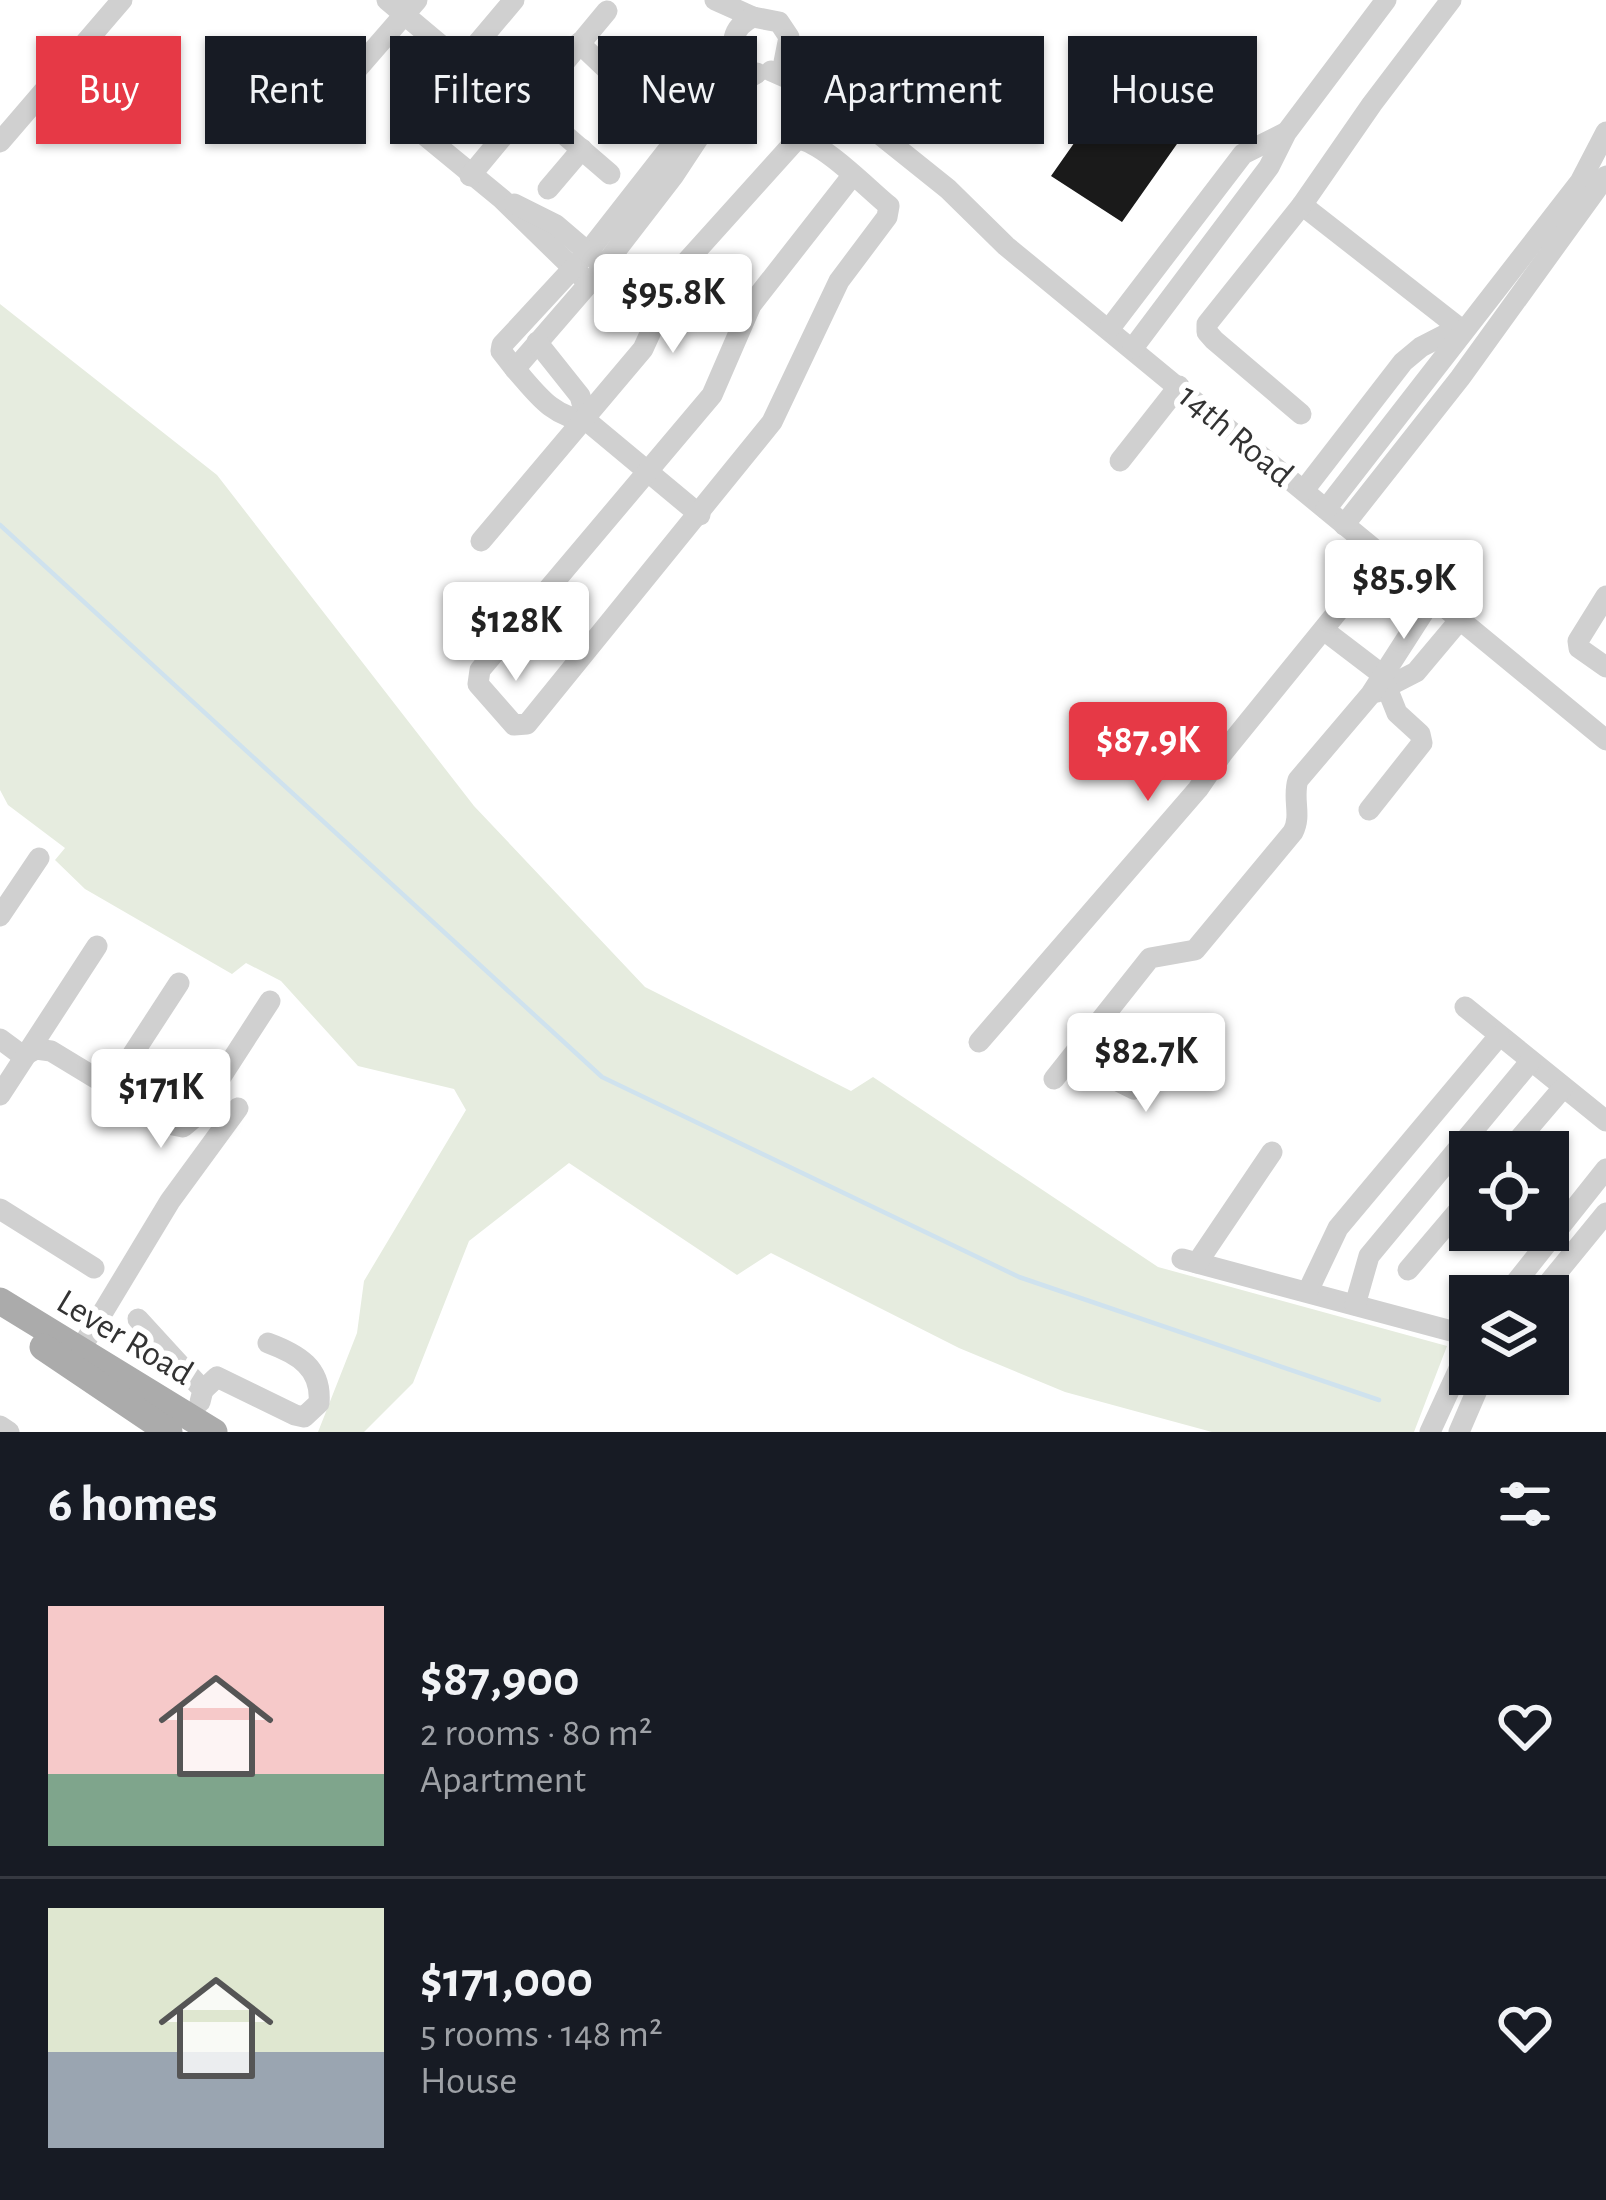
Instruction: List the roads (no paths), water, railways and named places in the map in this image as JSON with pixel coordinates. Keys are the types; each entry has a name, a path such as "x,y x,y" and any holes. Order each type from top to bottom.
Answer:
{"main road":[{"name":"Lever Road","path":"0,1301 192,1428"},
{"name":"Lever Road","path":"0,1318 192,1428"}],"street":[{"path":"0,142 122,0"},
{"path":"386,0 411,8 437,36"},
{"path":"484,36 514,0"},
{"path":"701,0 727,36"},
{"path":"716,0 753,17 779,22 788,36"},
{"path":"1133,348 1387,0"},
{"path":"1301,414 1206,329 1451,0"},
{"path":"366,59 411,8"},
{"path":"574,50 607,11"},
{"path":"738,36 745,21 753,17"},
{"path":"579,44 598,62"},
{"path":"658,162 732,87 781,64"},
{"path":"757,70 764,72"},
{"name":"14th Road","path":"764,72 796,82 937,195 979,222 1606,740"},
{"path":"1325,509 1580,182 1606,132"},
{"path":"1110,328 1243,154 1286,133"},
{"path":"481,541 644,349 680,270 797,139 809,140 889,206 838,281 772,422 527,724 514,725 477,676 712,395 752,304 852,176"},
{"path":"574,142 610,174"},
{"path":"437,144 502,199 556,225 588,267"},
{"path":"470,176 497,144"},
{"path":"515,368 672,144"},
{"name":"14th Road","path":"892,144 948,189 979,222"},
{"path":"548,189 582,149"},
{"path":"1344,525 1460,378 1606,176"},
{"path":"1302,205 1464,326"},
{"path":"588,267 502,345 501,351 549,409 563,418 587,421 700,515"},
{"path":"1154,271 1176,286"},
{"path":"1304,490 1403,362 1421,346 1464,326"},
{"path":"537,342 580,396 587,421"},
{"path":"1120,461 1179,386"},
{"path":"979,1042 1198,789 1352,593"},
{"path":"1606,596 1578,641 1579,648 1606,667"},
{"path":"1054,1079 1150,958 1195,950 1293,832 1298,818 1294,790 1298,780 1381,686 1432,598"},
{"path":"1381,686 1416,672 1458,622"},
{"path":"1325,631 1381,686 1397,713 1420,734 1422,743 1370,810"},
{"path":"0,916 39,858"},
{"path":"0,1095 97,946"},
{"path":"112,1086 179,983"},
{"path":"23,1056 36,1049 51,1051 183,1127 195,1118 270,1001"},
{"path":"1465,1007 1606,1121"},
{"path":"1078,1050 1134,1089 1159,1068 1191,1026"},
{"path":"1308,1292 1346,1218 1499,1036"},
{"path":"0,1039 23,1056"},
{"path":"1345,1302 1370,1256 1529,1062"},
{"path":"1526,1131 1562,1089"},
{"path":"80,1350 170,1201 238,1108"},
{"path":"1272,1152 1189,1261 1449,1330"},
{"path":"1522,1275 1606,1169"},
{"path":"0,1209 94,1268"},
{"path":"1555,1275 1606,1213"},
{"path":"1408,1270 1449,1222"},
{"path":"138,1319 203,1390"},
{"path":"192,1428 203,1390 217,1377 295,1415 311,1413 319,1403 316,1376 304,1359 268,1343"},
{"path":"1430,1432 1449,1391"},
{"path":"1459,1432 1475,1395"},
{"path":"0,1426 9,1432"}],"waterway":[{"path":"0,525 602,1077 1019,1277 1379,1400"}]}
